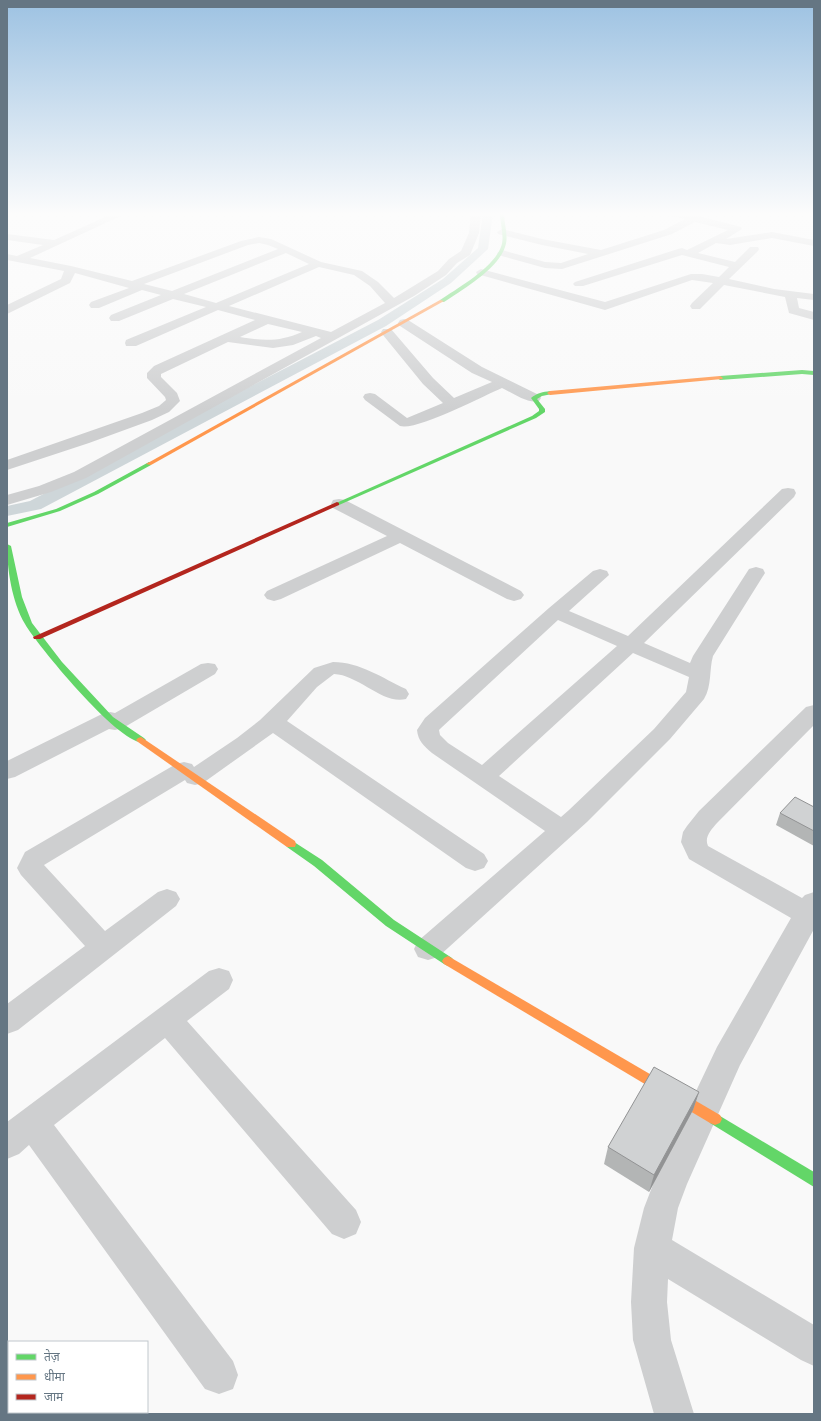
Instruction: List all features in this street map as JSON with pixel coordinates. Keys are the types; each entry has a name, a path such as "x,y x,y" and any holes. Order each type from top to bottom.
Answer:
{"street":[{"path":"7,310 67,279"},
{"path":"110,279 334,337"},
{"path":"95,306 154,279"},
{"path":"115,318 211,279"},
{"path":"131,344 281,279"},
{"path":"367,279 374,284 393,304"},
{"path":"7,500 45,489 80,474 334,337 393,304 432,279"},
{"path":"7,525 58,510 96,493 404,323 443,300 471,279"},
{"path":"508,279 605,306 684,279"},
{"path":"579,284 595,279"},
{"path":"708,279 814,297"},
{"path":"696,306 721,281"},
{"path":"790,294 793,310 814,316"},
{"path":"7,464 111,430 158,412 167,407 173,401 172,396 154,378 154,373 159,369 268,319"},
{"path":"37,637 339,504 534,417 542,412 542,409 534,398 477,370 404,323"},
{"path":"227,338 266,344 278,344 295,340 315,332"},
{"path":"387,332 428,381 452,404"},
{"path":"534,398 547,393 802,372 814,373"},
{"path":"370,397 405,423 419,419 502,383"},
{"path":"484,777 631,644 788,493"},
{"path":"339,504 514,594"},
{"path":"274,595 401,536"},
{"path":"7,546 20,602 28,623 37,637 59,664 112,721 190,773 318,863 390,923 428,949 704,1111 814,1180"},
{"path":"428,949 562,830 662,734 696,694 699,683 700,665 704,656 756,573"},
{"path":"562,830 440,748 429,738 428,730 556,612 600,575"},
{"path":"556,612 699,674"},
{"path":"104,948 30,868 34,859 190,773 264,730 314,679 324,671 332,668 341,668 357,673 398,694"},
{"path":"7,771 112,721 208,669"},
{"path":"674,1414 652,1340 649,1302 652,1248 661,1208 671,1181 728,1057 812,912 717,864 698,852 694,842 696,832 708,817 814,712"},
{"path":"272,722 475,861"},
{"path":"7,1021 167,899"},
{"path":"219,980 20,1133 219,1374"},
{"path":"167,1019 344,1222"},
{"path":"652,1248 814,1347"}],"building":[{"path":"795,797 814,807 814,831 780,813"},
{"path":"654,1067 699,1092 654,1175 608,1147"}],"waterway":[{"path":"7,511 35,505 382,323 449,279"}],"traffic: fast":[{"path":"442,301 473,279"},
{"path":"720,378 802,372 814,373"},
{"path":"337,504 534,417 542,412 542,409 534,398 541,394 550,393"},
{"path":"7,525 58,510 96,493 149,464"},
{"path":"7,546 18,597 28,623 59,664 110,719 141,740"},
{"path":"291,844 318,863 390,923 448,961"},
{"path":"715,1119 814,1180"}],"traffic: slow":[{"path":"149,464 442,301"},
{"path":"550,393 720,378"},
{"path":"141,740 291,844"},
{"path":"448,961 715,1119"}],"traffic: jam":[{"path":"37,637 337,504"}]}
